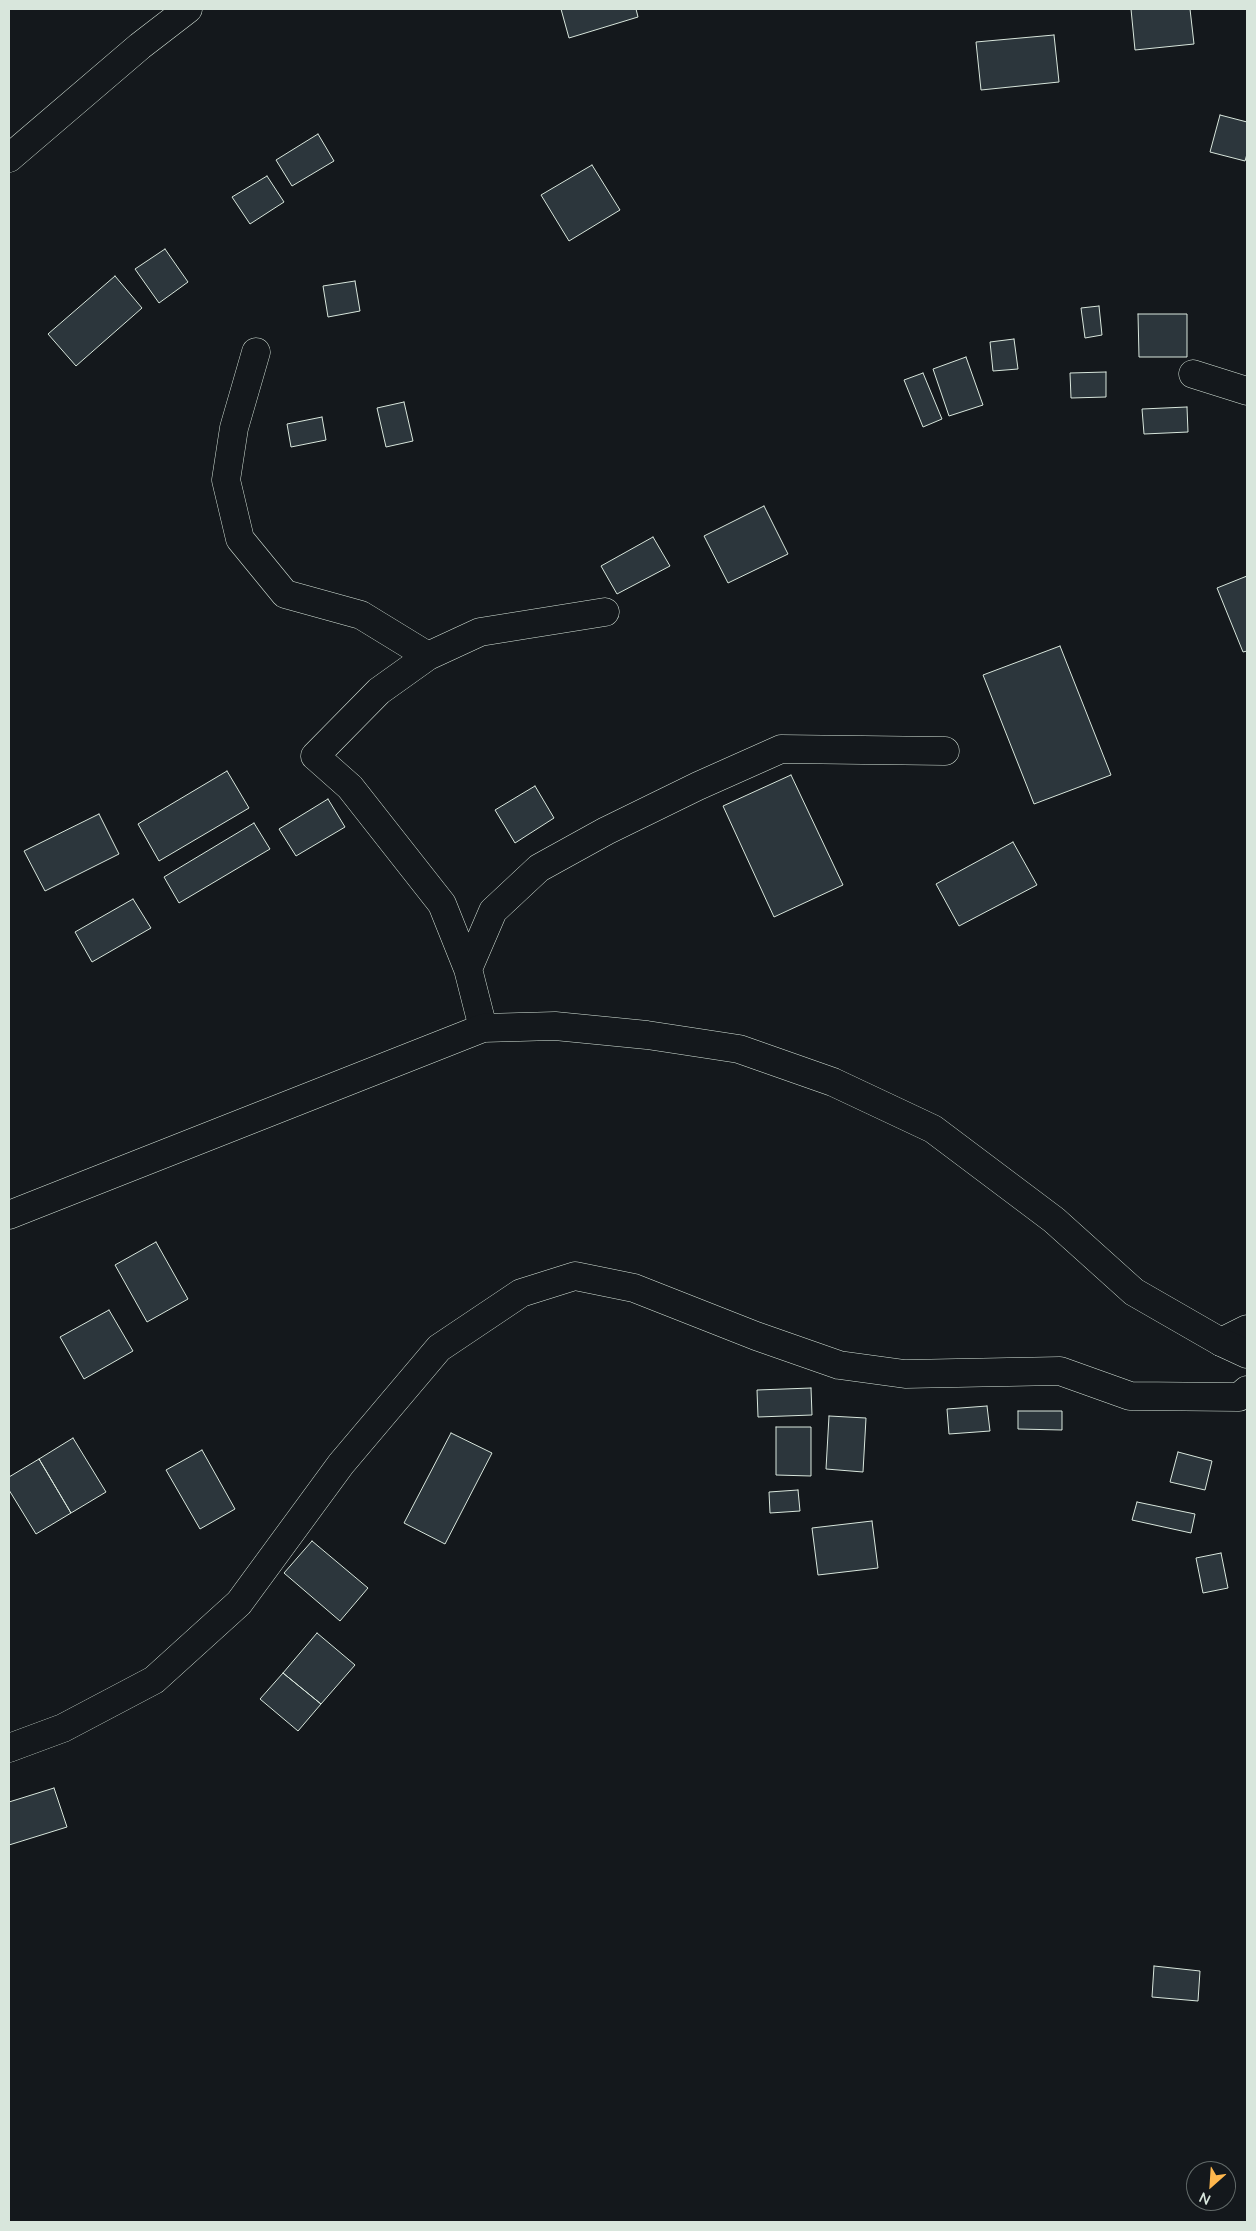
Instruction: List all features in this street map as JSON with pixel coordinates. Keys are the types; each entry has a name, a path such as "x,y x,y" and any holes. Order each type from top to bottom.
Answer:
{"main road":[{"path":"9,158 140,46 188,9"},
{"path":"256,352 234,428 226,480 240,539 285,594 361,615 428,656"},
{"path":"1193,374 1247,391"},
{"path":"483,1028 468,970 442,904 350,787 315,756 379,691 428,656 480,632 605,612"},
{"path":"468,970 493,911 539,868 606,831 698,786 781,749 945,751"},
{"path":"9,1215 238,1123 483,1028 555,1026 646,1035 739,1049 833,1082 933,1129 1054,1220 1134,1292 1221,1342 1247,1354"},
{"path":"9,1748 63,1728 154,1680 239,1603 341,1464 439,1348 521,1293 575,1276 634,1288 756,1336 840,1365 905,1374 1060,1371 1130,1396 1239,1397 1247,1390"},
{"path":"1221,1342 1247,1329"}],"building":[{"path":"561,9 636,9 638,17 569,38"},
{"path":"1131,9 1190,9 1194,44 1135,50"},
{"path":"1054,35 1059,82 981,90 976,42"},
{"path":"1220,115 1247,122 1247,154 1245,161 1210,152"},
{"path":"318,134 334,161 292,186 276,160"},
{"path":"592,165 620,210 569,241 541,195"},
{"path":"267,176 284,202 250,224 232,197"},
{"path":"165,249 188,282 159,303 135,269"},
{"path":"115,276 142,308 76,366 48,334"},
{"path":"355,281 360,311 328,317 323,286"},
{"path":"1099,306 1102,335 1085,338 1081,308"},
{"path":"1138,314 1187,314 1187,357 1139,357"},
{"path":"1014,339 1018,369 993,371 990,342"},
{"path":"966,357 983,405 949,416 933,369"},
{"path":"1106,372 1106,397 1071,398 1070,373"},
{"path":"923,373 942,419 923,427 904,380"},
{"path":"404,402 413,441 386,447 377,408"},
{"path":"1187,407 1188,432 1144,434 1142,409"},
{"path":"322,417 326,440 291,447 287,424"},
{"path":"764,506 788,554 728,583 704,536"},
{"path":"653,537 670,566 617,594 601,566"},
{"path":"1247,576 1247,651 1243,652 1217,588"},
{"path":"1060,646 1111,775 1034,804 983,675"},
{"path":"227,771 249,808 159,861 138,824"},
{"path":"791,775 843,885 774,917 723,806"},
{"path":"535,786 554,818 515,843 495,810"},
{"path":"328,799 345,827 296,856 279,829"},
{"path":"99,814 119,854 45,891 24,851"},
{"path":"254,823 270,849 179,903 164,877"},
{"path":"1013,842 1037,885 959,926 936,884"},
{"path":"133,899 151,928 92,962 75,932"},
{"path":"156,1242 188,1299 147,1322 115,1265"},
{"path":"109,1310 133,1351 84,1379 60,1337"},
{"path":"811,1388 812,1415 758,1417 757,1390"},
{"path":"987,1406 990,1431 949,1434 947,1409"},
{"path":"1018,1411 1062,1411 1062,1430 1018,1429"},
{"path":"829,1416 866,1418 863,1472 826,1469"},
{"path":"776,1427 811,1427 811,1476 776,1475"},
{"path":"451,1433 492,1453 445,1544 404,1523"},
{"path":"73,1438 106,1492 71,1513 39,1459"},
{"path":"202,1450 235,1509 200,1529 166,1470"},
{"path":"1178,1452 1212,1461 1205,1490 1170,1482"},
{"path":"39,1459 71,1513 36,1534 9,1490 9,1477"},
{"path":"798,1490 800,1511 770,1513 769,1492"},
{"path":"1137,1502 1195,1514 1191,1533 1132,1520"},
{"path":"872,1521 878,1568 818,1575 812,1528"},
{"path":"312,1541 368,1588 340,1621 284,1573"},
{"path":"1221,1553 1228,1588 1203,1593 1196,1558"},
{"path":"317,1633 355,1665 321,1704 283,1673"},
{"path":"283,1673 321,1704 298,1731 260,1699"},
{"path":"54,1788 67,1827 9,1845 9,1802"},
{"path":"1154,1966 1200,1971 1198,2001 1152,1997"}]}
